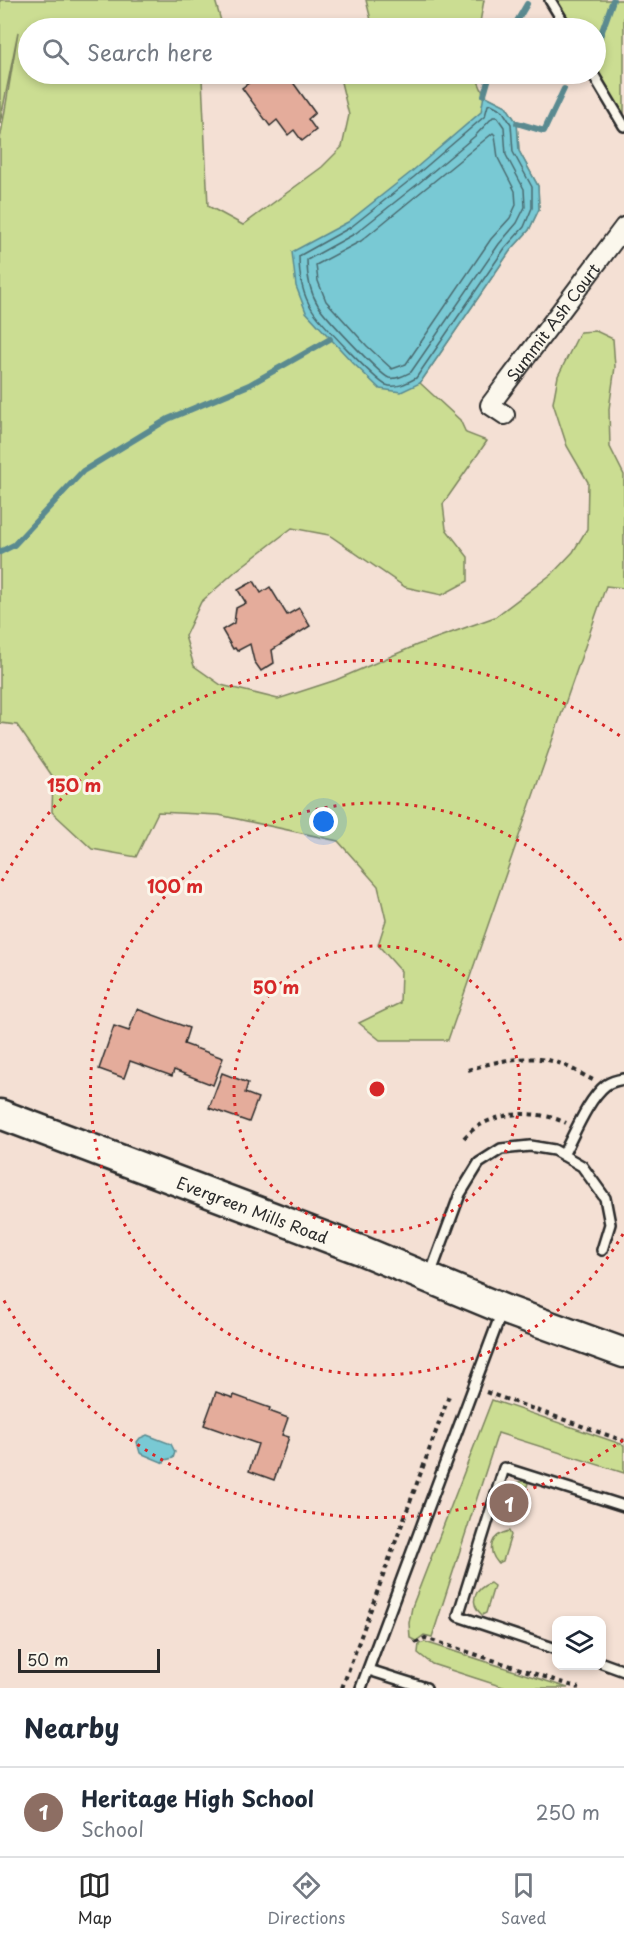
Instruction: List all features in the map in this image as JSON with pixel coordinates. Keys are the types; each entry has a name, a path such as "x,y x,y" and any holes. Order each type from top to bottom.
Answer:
{"main road":[{"name":"Evergreen Mills Road","path":"0,1114 429,1277 502,1309 624,1353"}],"street":[{"name":"Summit Ash Court","path":"505,415 490,405 624,227"}],"lane":[{"path":"550,0 561,18"},
{"path":"599,84 624,126"},
{"path":"563,1155 590,1106 605,1086 614,1080 624,1079"},
{"path":"429,1277 460,1194 479,1163 501,1149 530,1146 554,1150 582,1166 605,1198 610,1224 602,1250"},
{"path":"361,1688 502,1309"},
{"path":"552,1648 458,1616 504,1468 624,1506"},
{"path":"606,1664 624,1671"},
{"path":"369,1670 426,1688"}],"path":[{"path":"468,1070 516,1059 539,1059 556,1062 605,1086"},
{"path":"464,1138 472,1130 492,1120 517,1114 539,1114 559,1119 578,1128"},
{"path":"474,1388 624,1442"},
{"path":"342,1688 450,1393"},
{"path":"415,1643 424,1638 579,1688"}],"green space":[{"path":"0,0 215,0 220,18 18,18 18,32 0,123"},
{"path":"366,0 484,0 481,18 370,18"},
{"path":"550,0 624,0 624,126 601,84 606,84 606,18 561,18"},
{"path":"18,32 18,84 202,84 208,206 243,225 322,167 342,147 349,115 341,84 479,84 484,95 506,106 517,123 519,151 538,186 539,209 529,230 510,251 420,383 460,420 466,433 487,441 443,504 446,529 468,557 468,581 442,595 405,587 329,535 292,528 237,570 201,602 185,636 194,666 221,685 278,699 336,680 417,645 495,617 553,573 573,552 587,529 588,482 567,446 553,403 558,376 580,332 596,331 613,339 615,367 609,409 610,447 624,475 624,588 606,586 448,1040 380,1040 359,1023 400,1003 401,971 378,945 386,920 378,886 338,841 219,815 158,812 136,857 92,849 52,812 53,777 17,725 0,723 0,140"},
{"path":"492,1400 624,1445 624,1473 498,1433 432,1637 424,1635 416,1641 410,1638 409,1623 412,1607"},
{"path":"526,1480 528,1483 519,1511 515,1512 509,1502 509,1492 512,1485"},
{"path":"509,1531 511,1535 503,1561 498,1563 492,1553 492,1543 498,1536"},
{"path":"490,1583 494,1586 486,1613 482,1615 475,1605 475,1596 480,1589"},
{"path":"425,1642 568,1688 506,1688 432,1664 418,1653 419,1644"}],"water":[{"path":"484,95 506,106 517,123 519,151 538,186 539,209 529,230 510,251 420,383 401,392 380,389 306,312 296,286 292,252 348,222 410,173 481,112"},
{"path":"147,1435 171,1444 175,1452 173,1458 165,1460 164,1463 140,1453 137,1442"}],"building":[{"path":"247,84 294,84 315,113 308,119 316,130 302,141 294,130 288,135 277,120 270,126 242,88"},
{"path":"254,581 261,593 270,587 287,615 299,608 310,626 272,650 274,663 261,671 254,661 250,644 237,651 233,649 222,630 234,623 236,608 246,603 238,590"},
{"path":"137,1009 189,1028 184,1044 223,1058 213,1085 174,1070 172,1076 130,1061 124,1078 99,1069 114,1026 129,1031"},
{"path":"222,1073 248,1083 245,1093 258,1098 249,1122 209,1108"},
{"path":"216,1392 233,1398 234,1395 270,1408 269,1411 288,1418 282,1435 289,1437 274,1480 249,1471 258,1444 204,1425"}],"waterway":[{"path":"606,20 613,0"},
{"path":"519,18 527,4"},
{"path":"484,95 487,84"},
{"path":"517,123 544,131 564,89"},
{"path":"0,552 14,545 83,471 168,419 249,385 330,339"}],"place":[{"name":"Heritage High School","path":"509,1503"}]}
